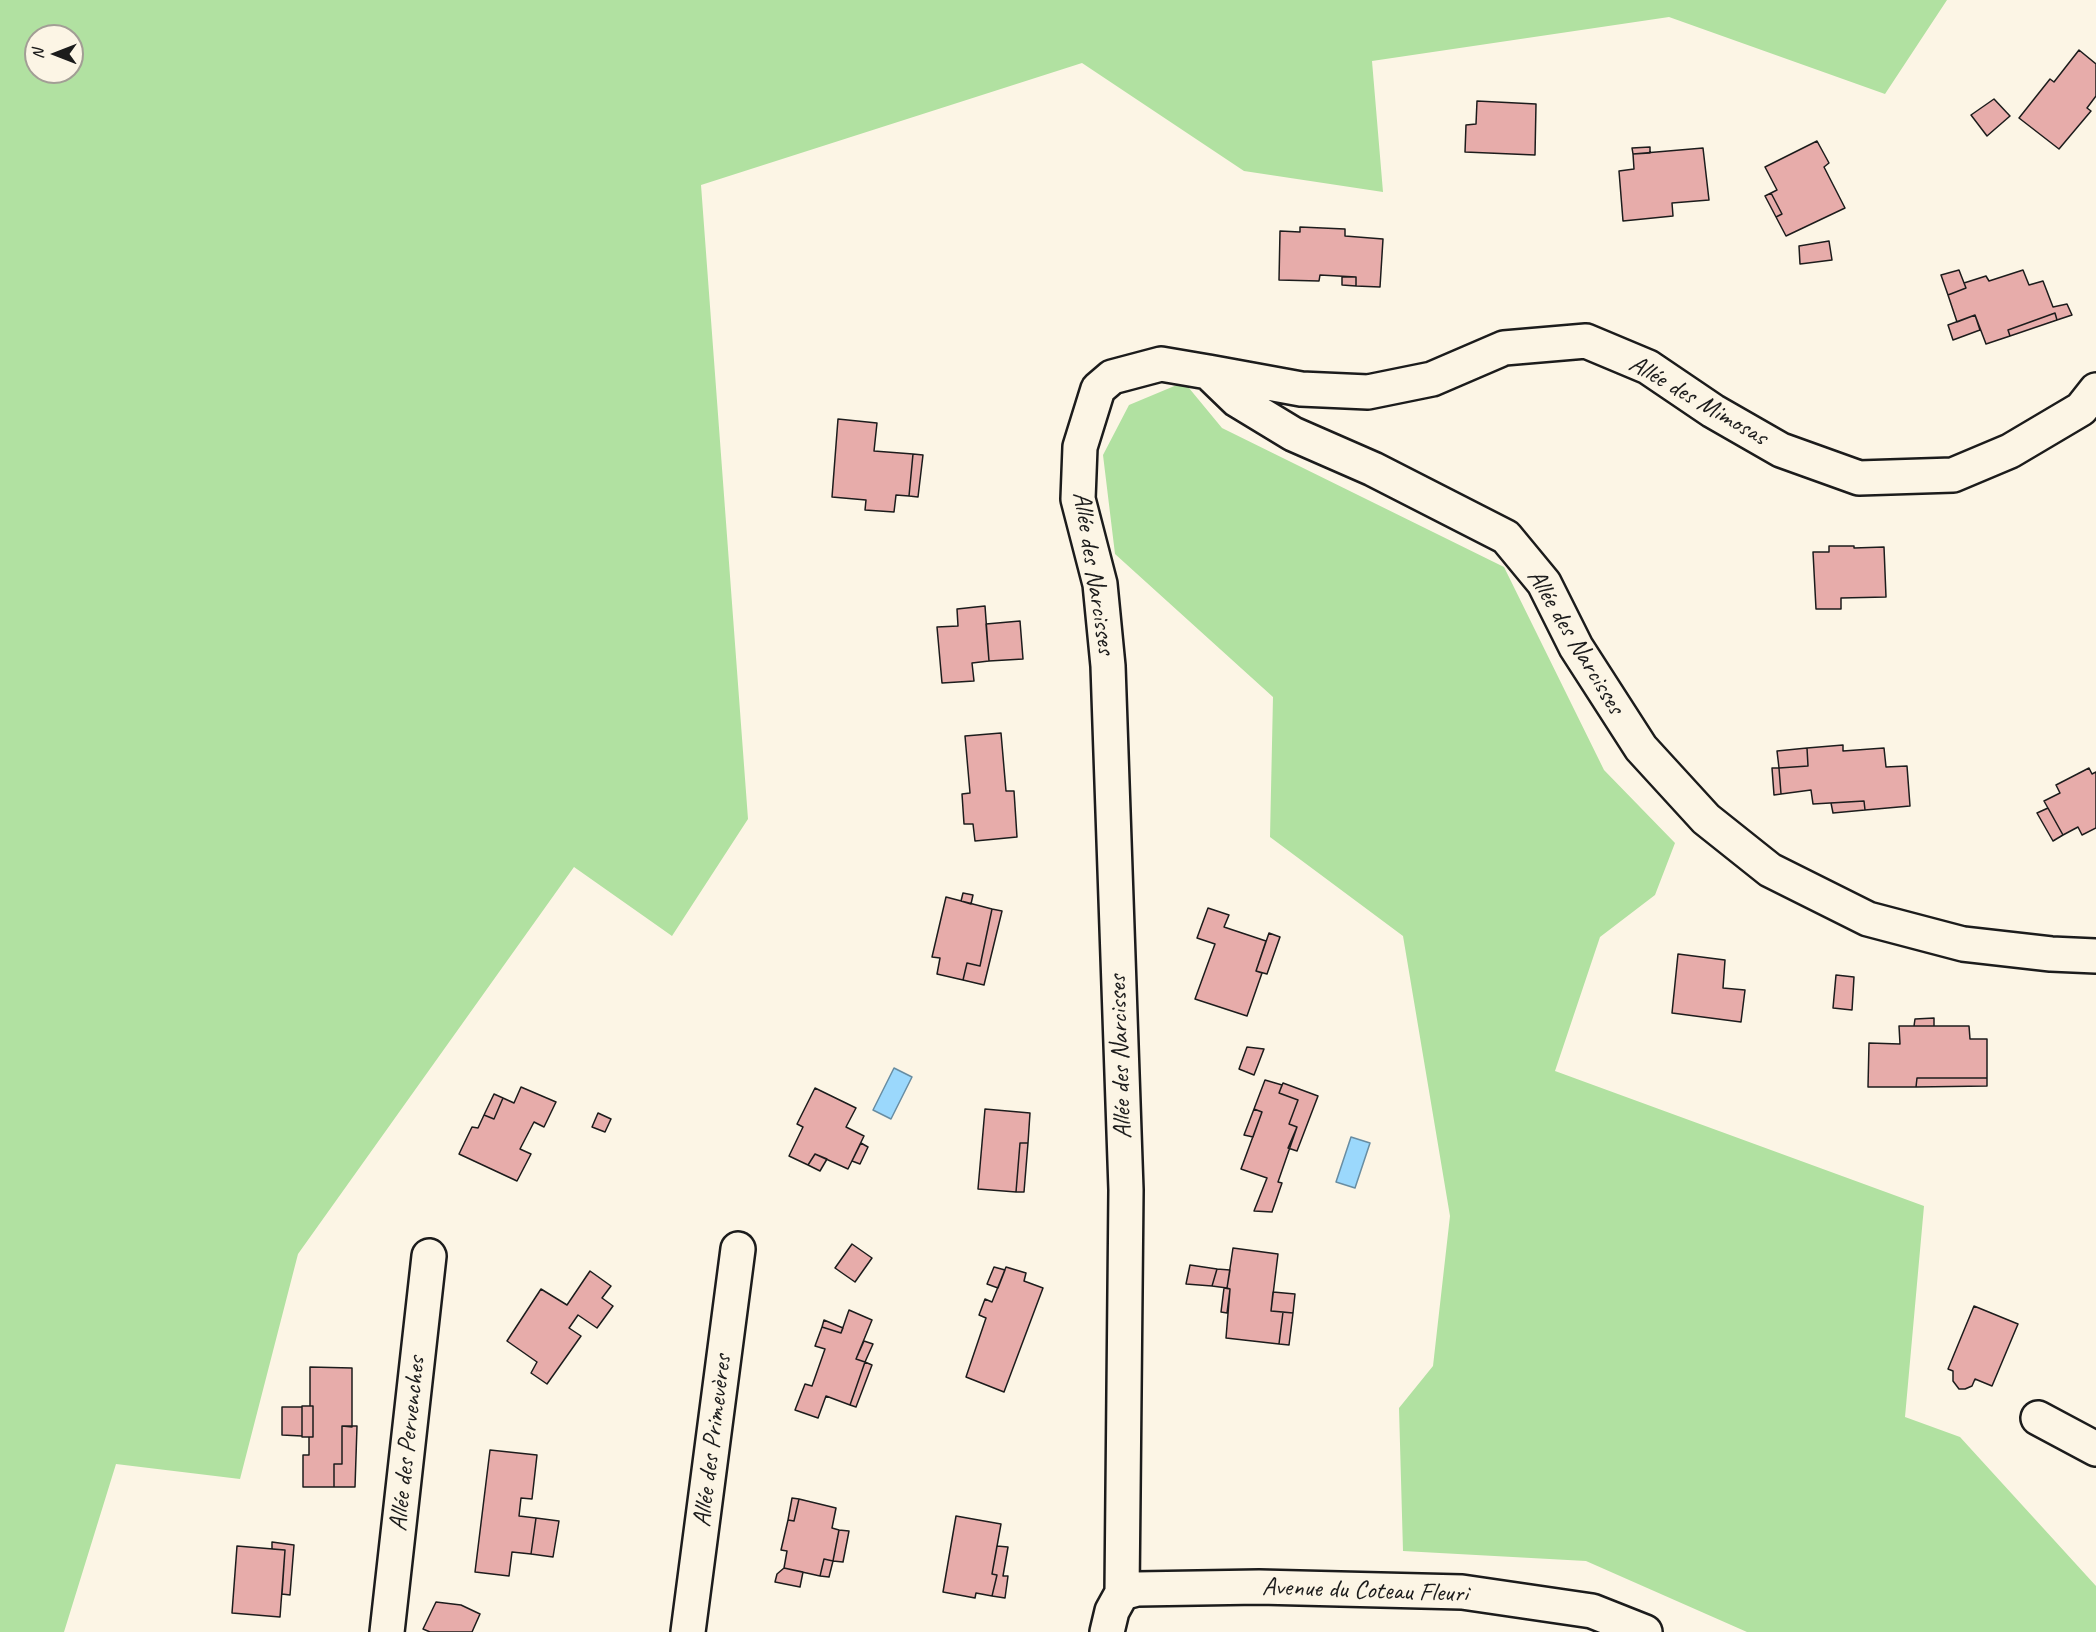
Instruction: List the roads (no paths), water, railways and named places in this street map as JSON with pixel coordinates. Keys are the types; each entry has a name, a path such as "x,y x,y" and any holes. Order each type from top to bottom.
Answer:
{"street":[{"name":"Allée des Mimosas","path":"1208,372 1301,389 1368,392 1432,379 1504,348 1586,342 1648,367 1713,411 1782,450 1859,478 1953,475 2010,451 2031,439 2081,409 2096,390"},
{"name":"Allée des Narcisses","path":"1122,1593 1126,1190 1108,666 1100,584 1078,499 1080,447 1098,389 1112,377 1161,364 1208,372 1237,400 1293,434 1372,470 1506,537 1544,583 1576,647 1641,748 1706,819 1770,870 1878,922 1963,944 2051,954 2096,956"},
{"name":"Allée des Primevères","path":"688,1632 738,1249"},
{"name":"Allée des Pervenches","path":"387,1632 429,1256"},
{"path":"2038,1418 2096,1449"},
{"name":"Avenue du Coteau Fleuri","path":"1122,1593 1137,1589 1259,1587 1462,1592 1592,1611 1645,1632"},
{"path":"1107,1632 1112,1611 1122,1593"}],"water":[{"path":"894,1068 912,1077 891,1119 873,1110"},
{"path":"1351,1137 1370,1143 1355,1188 1336,1182"}]}
